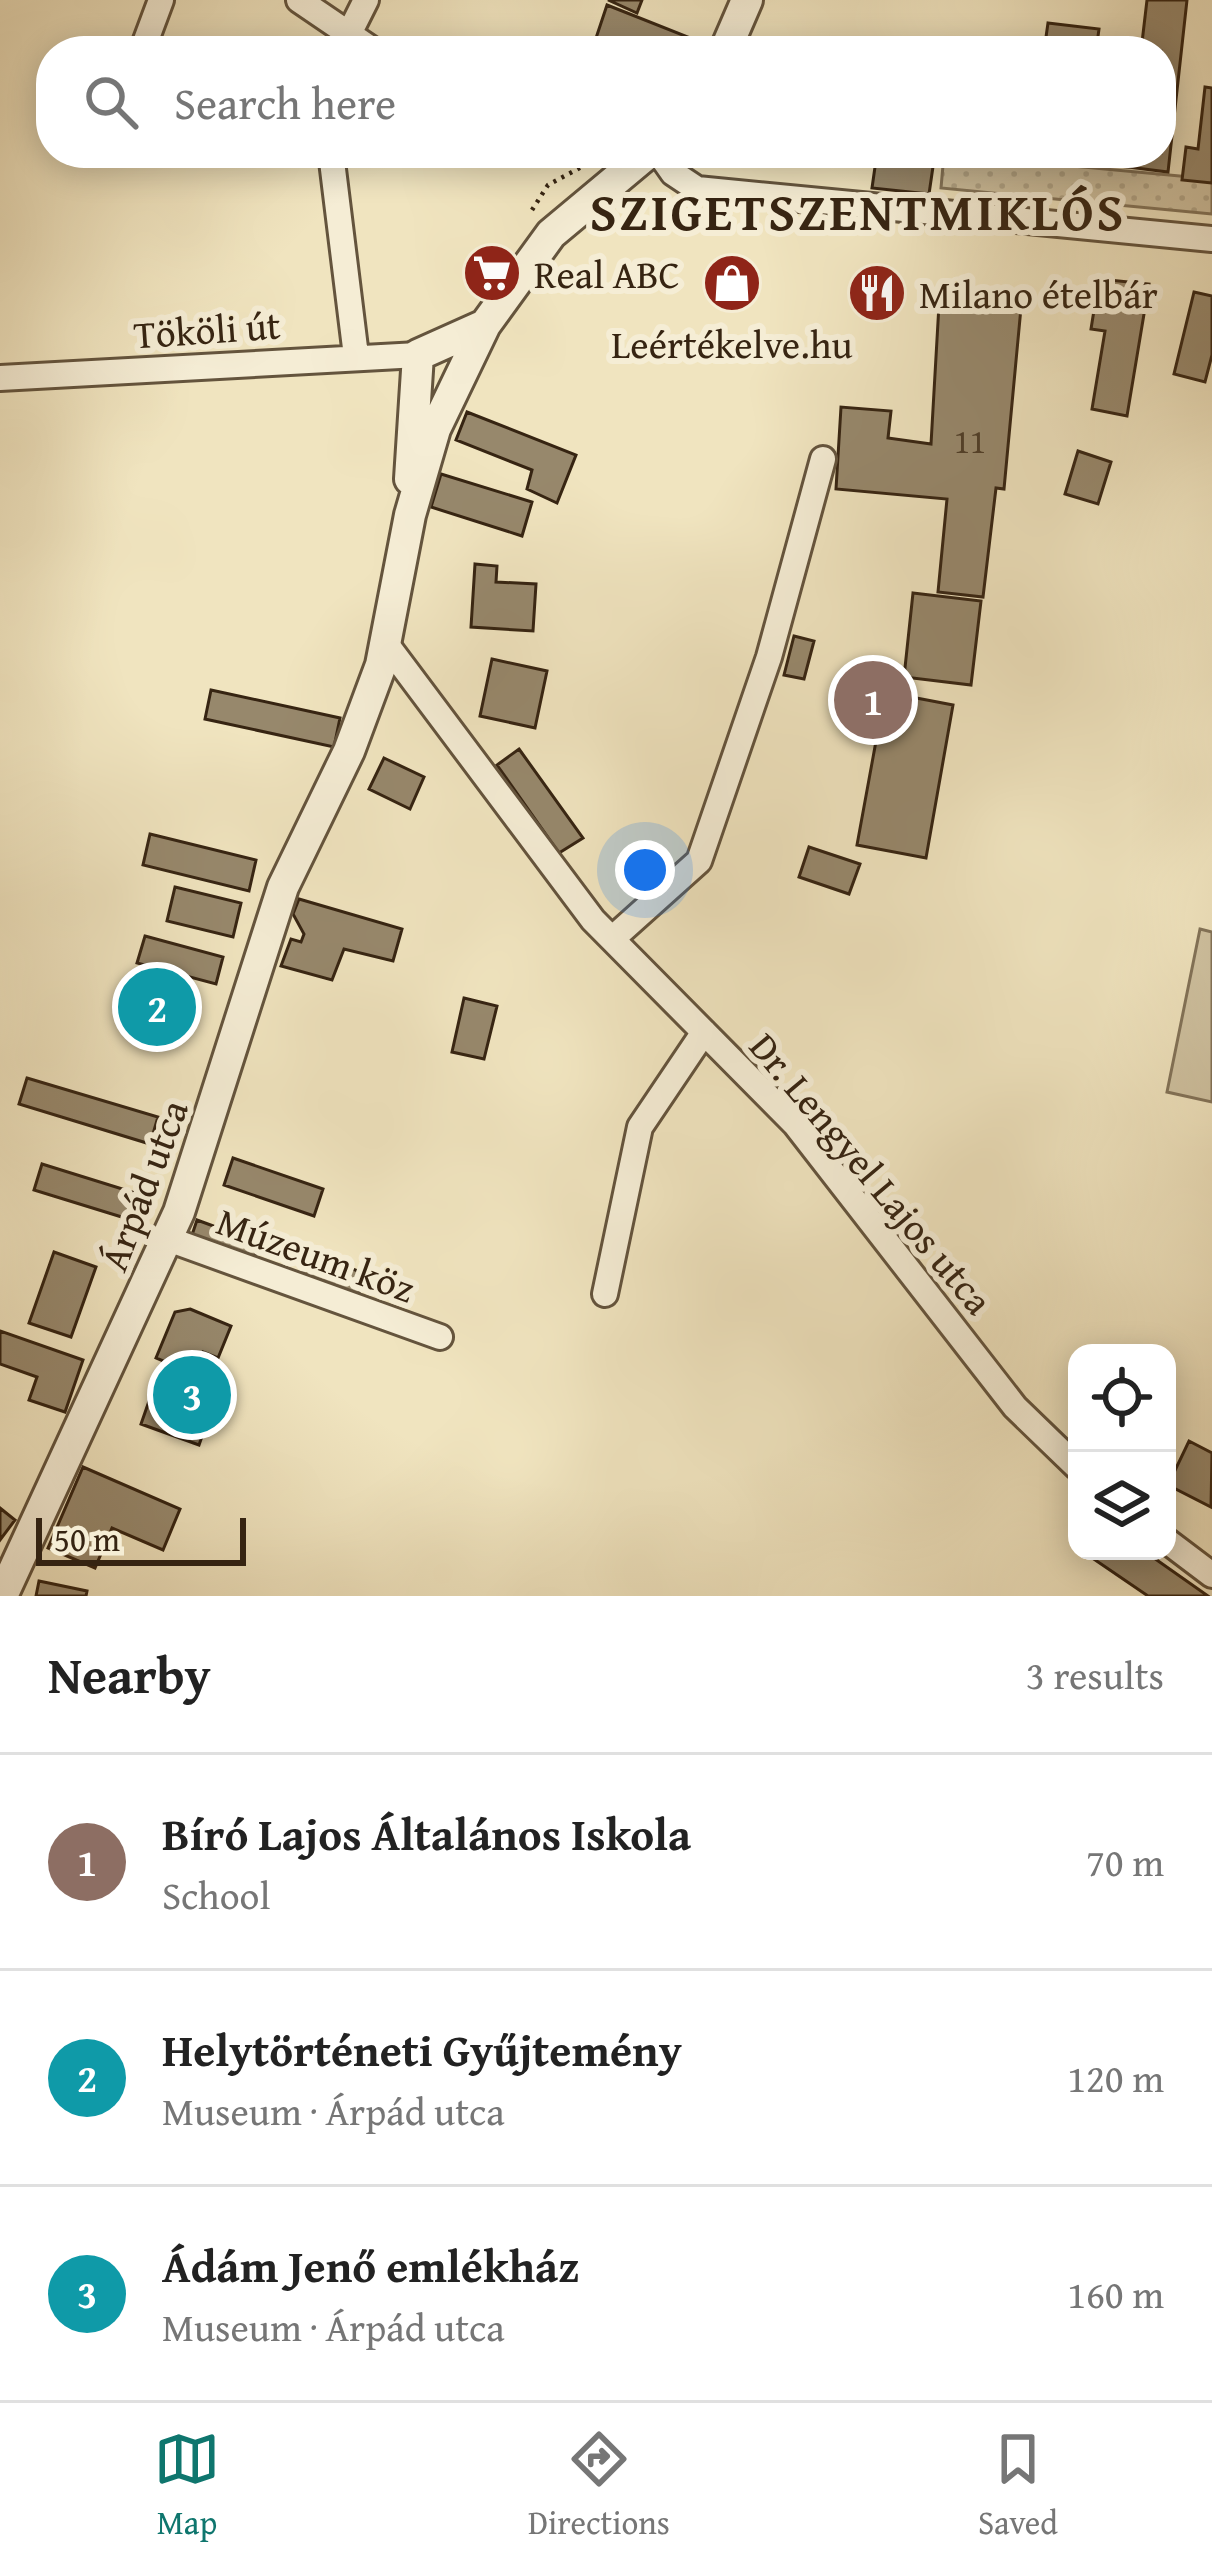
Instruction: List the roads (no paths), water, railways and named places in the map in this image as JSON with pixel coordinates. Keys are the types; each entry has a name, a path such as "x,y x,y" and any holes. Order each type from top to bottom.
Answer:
{"street":[{"path":"148,36 161,0"},
{"path":"299,0 336,36"},
{"path":"348,36 366,0"},
{"path":"731,36 747,0"},
{"path":"333,168 356,356"},
{"name":"Árpád utca","path":"2,1596 168,1239 222,1087 283,887 349,751 387,645 410,515 435,429 485,325 551,234 630,168"},
{"path":"670,168 698,189 1212,239"},
{"path":"418,355 485,325"},
{"name":"Tököli út","path":"0,378 418,355"},
{"name":"Árpád utca","path":"410,515 410,421 418,355"},
{"path":"611,939 699,861 769,657 823,459"},
{"name":"Dr. Lengyel Lajos utca","path":"387,645 611,939 795,1124 1015,1407 1068,1458"},
{"path":"605,1294 640,1127 704,1032"},
{"name":"Múzeum köz","path":"168,1239 440,1337"},
{"path":"1176,1547 1212,1575"}],"place":[{"name":"Real ABC","path":"492,273"},
{"name":"Leértékelve.hu","path":"732,283"},
{"name":"Milano ételbár","path":"877,293"},
{"name":"Bíró Lajos Általános Iskola","path":"873,700"},
{"name":"Helytörténeti Gyűjtemény","path":"157,1007"},
{"name":"Ádám Jenő emlékház","path":"192,1395"}],"district":[{"name":"SZIGETSZENTMIKLÓS","path":"858,211"}]}
